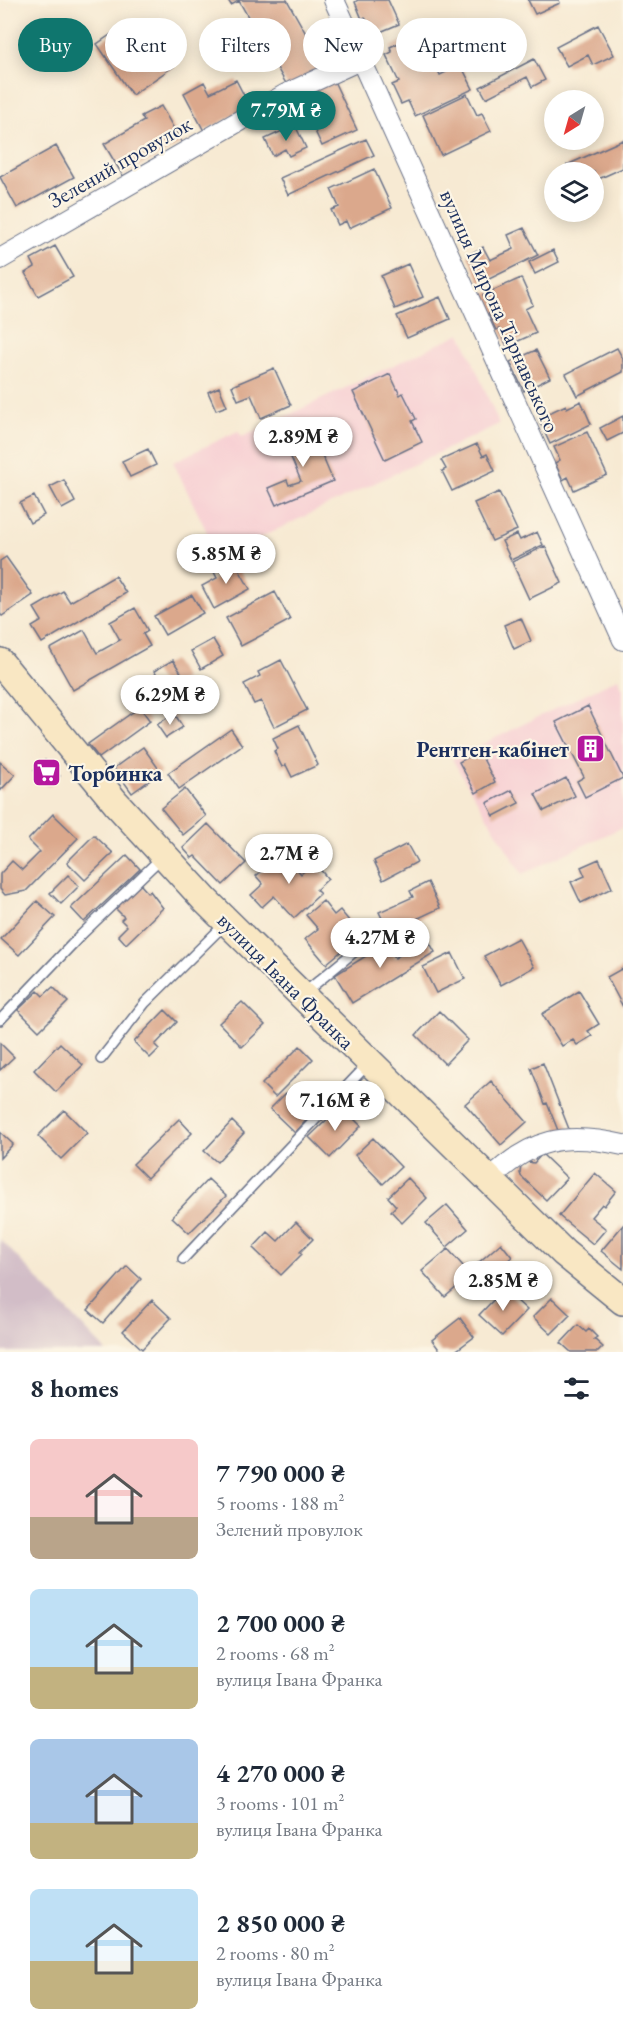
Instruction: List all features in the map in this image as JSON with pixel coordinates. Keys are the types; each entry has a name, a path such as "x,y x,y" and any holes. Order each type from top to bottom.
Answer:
{"main road":[{"name":"вулиця Івана Франка","path":"0,662 116,803 227,922 369,1064 564,1253 623,1301"}],"street":[{"name":"вулиця Мирона Тарнавського","path":"334,0 342,18"},
{"name":"Зелений провулок","path":"0,259 286,94 334,72"},
{"name":"вулиця Мирона Тарнавського","path":"365,72 623,640"},
{"path":"488,1180 519,1154 554,1140 574,1139 623,1145"}],"lane":[{"path":"0,1020 81,935 163,856"},
{"path":"101,1059 145,1003 227,922"},
{"path":"301,996 366,942"},
{"path":"183,1259 369,1064"}],"shaded area":[{"path":"461,333 499,424 219,557 173,462 238,431 242,437"},
{"path":"618,678 623,689 623,827 522,874 452,759"},
{"path":"0,1239 102,1347 106,1352 0,1352"}],"building":[{"path":"228,0 287,0 303,29 303,72 314,72 288,87 279,72 291,72 291,18 249,18 239,1 231,5"},
{"path":"358,0 388,0 396,18 396,25 384,30 384,18 362,18 355,2"},
{"path":"528,0 559,0 560,3 535,14"},
{"path":"598,25 614,55 593,65 588,55 567,66 556,47"},
{"path":"105,38 105,56 97,44"},
{"path":"396,44 396,72 439,72 440,75 446,72 464,72 473,89 415,116 408,101 401,104 392,85 399,82 386,55 392,52 390,47"},
{"path":"534,59 545,80 532,87 527,77 486,98 480,87 509,72 527,72 527,63"},
{"path":"116,72 165,72 132,95"},
{"path":"333,79 357,130 322,146 298,95"},
{"path":"236,80 250,107 204,131 184,93 204,82 210,93"},
{"path":"467,94 477,115 482,113 491,131 441,155 423,115"},
{"path":"161,106 182,143 123,176 104,144 144,121 141,116"},
{"path":"295,125 306,148 289,156 285,149 273,156 265,139"},
{"path":"366,139 374,155 288,195 280,178"},
{"path":"623,140 623,168 604,177 604,162 574,162 604,150"},
{"path":"56,146 74,177 17,208 0,177"},
{"path":"374,169 392,208 349,228 346,221 338,225 331,210 339,207 331,189"},
{"path":"524,228 538,255 481,283 468,255 483,247 490,260 514,249 508,235"},
{"path":"55,246 73,277 38,296 25,273 35,267 31,259"},
{"path":"553,250 559,262 535,274 529,262"},
{"path":"408,264 423,297 395,309 381,276"},
{"path":"521,278 533,305 525,309 536,333 507,346 499,329 496,330 488,314 491,313 483,295"},
{"path":"440,297 450,319 407,338 397,316"},
{"path":"617,348 623,359 623,372 577,396 566,374"},
{"path":"536,350 550,378 524,391 510,362"},
{"path":"274,368 291,405 261,418 251,395 238,400 232,386"},
{"path":"390,374 400,395 403,393 416,419 412,421 422,442 385,460 353,392"},
{"path":"219,387 227,406 216,410 208,392"},
{"path":"581,401 591,424 550,444 538,418"},
{"path":"623,416 623,433 607,441 600,428"},
{"path":"311,429 333,481 276,505 268,488 287,480 289,485 301,481 284,441"},
{"path":"587,432 607,475 574,490 568,477 563,480 555,463 560,460 554,447"},
{"path":"477,444 483,456 487,454 495,471 452,491 442,471 446,469 441,460"},
{"path":"148,449 156,465 130,477 122,461"},
{"path":"64,480 75,502 62,509 50,487"},
{"path":"499,492 517,530 492,541 474,503"},
{"path":"34,496 44,515 30,523 20,503"},
{"path":"537,532 543,545 511,560 502,541 517,534 520,540"},
{"path":"545,546 562,583 529,599 512,562"},
{"path":"6,557 33,595 2,616 0,614 0,561"},
{"path":"233,559 250,589 214,609 202,586 217,578 213,570"},
{"path":"115,576 126,593 42,643 32,627 42,621 34,608 63,591 70,602"},
{"path":"275,592 290,620 241,646 226,618"},
{"path":"192,595 203,613 165,635 154,616"},
{"path":"135,608 148,631 143,634 150,646 73,690 50,649 84,630 97,653 120,640 110,622"},
{"path":"521,618 531,641 514,649 504,625"},
{"path":"213,639 223,656 201,669 191,651"},
{"path":"173,660 185,679 166,690 154,671"},
{"path":"281,660 307,710 274,727 261,701 254,704 244,684 260,676 258,672"},
{"name":"Рентген-кабінет","path":"588,706 623,778 585,797 577,781 584,777 556,722"},
{"path":"140,707 150,721 99,758 88,744"},
{"path":"174,713 183,727 166,738 157,725"},
{"path":"299,725 318,765 292,777 286,765 282,767 274,751 278,749 273,738"},
{"path":"231,729 242,745 179,789 168,773"},
{"path":"143,747 161,772 132,793 114,768"},
{"path":"479,751 495,782 476,793 459,762"},
{"name":"Торбинка","path":"45,760 60,776 48,786 34,770"},
{"path":"0,762 15,775 0,791"},
{"path":"566,778 575,796 544,811 535,794"},
{"path":"185,789 206,816 183,835 161,808"},
{"path":"512,790 519,803 494,816 487,803"},
{"path":"53,814 78,838 26,891 5,895 0,889 0,874 12,861 22,870 40,852 28,840"},
{"path":"208,824 246,863 223,885 195,856 192,858 183,848"},
{"path":"94,835 113,853 85,880 67,862"},
{"path":"407,844 417,862 383,880 374,861"},
{"path":"283,852 301,874 314,862 328,879 316,890 320,894 294,918 274,896 262,907 251,895 263,884 256,876"},
{"path":"127,855 140,869 84,922 71,908"},
{"path":"599,859 612,888 581,903 571,882 585,876 581,867"},
{"path":"68,875 79,886 61,904 50,893"},
{"path":"428,882 440,908 389,932 379,912 413,897 410,891"},
{"path":"140,884 148,893 150,891 163,908 126,944 118,935 127,926 121,920 124,917 115,908"},
{"path":"37,901 55,917 19,955 1,939"},
{"path":"323,901 334,915 340,910 361,935 326,964 305,939 318,929 306,915"},
{"path":"427,938 435,952 352,1003 335,975 387,943 395,958"},
{"path":"518,938 534,967 501,985 484,956"},
{"path":"452,953 465,979 436,993 423,967"},
{"path":"623,968 623,1007 607,977"},
{"path":"53,987 68,1002 39,1031 18,1010 38,991 43,996"},
{"path":"579,991 599,1024 588,1031 592,1036 577,1045 573,1040 562,1046 542,1014"},
{"path":"242,1002 265,1025 242,1047 219,1023"},
{"path":"165,1010 177,1022 155,1045 159,1049 150,1058 134,1042"},
{"path":"439,1011 468,1040 445,1064 416,1035"},
{"path":"0,1043 14,1057 0,1070"},
{"path":"60,1043 83,1065 56,1092 34,1070"},
{"path":"300,1046 313,1059 275,1097 262,1084"},
{"path":"543,1063 569,1129 559,1133 531,1068"},
{"path":"491,1081 527,1122 501,1145 465,1104"},
{"path":"286,1093 310,1116 295,1133 270,1109"},
{"path":"341,1106 361,1126 330,1158 309,1137"},
{"path":"64,1110 87,1133 61,1159 38,1136"},
{"path":"179,1119 192,1133 147,1178 133,1164"},
{"path":"232,1121 244,1133 217,1162 204,1151"},
{"path":"0,1132 13,1144 0,1158"},
{"path":"373,1138 401,1167 383,1184 355,1155"},
{"path":"542,1154 567,1178 546,1200 520,1173 521,1165 527,1162 534,1163"},
{"path":"595,1173 616,1191 591,1217 606,1229 593,1244 559,1216"},
{"path":"408,1178 427,1198 402,1223 391,1211 396,1206 388,1197"},
{"path":"208,1179 226,1196 189,1233 172,1217"},
{"path":"447,1205 468,1229 447,1247 426,1223"},
{"path":"296,1222 313,1239 281,1275 253,1248 268,1232 278,1241"},
{"path":"623,1225 623,1269 601,1251"},
{"path":"501,1243 512,1257 489,1276 478,1263"},
{"path":"448,1249 471,1275 445,1297 422,1271"},
{"path":"127,1266 141,1279 103,1323 88,1310"},
{"path":"504,1289 527,1310 502,1336 479,1315"},
{"path":"552,1298 570,1315 551,1334 533,1317"},
{"path":"152,1300 171,1318 142,1349 123,1331"},
{"path":"460,1318 474,1337 454,1352 441,1352 432,1340"},
{"path":"578,1325 586,1332 589,1329 597,1337 594,1339 603,1347 598,1352 571,1352 561,1343"}],"place":[{"name":"Рентген-кабінет","path":"590,749"},
{"name":"Торбинка","path":"47,773"}]}
